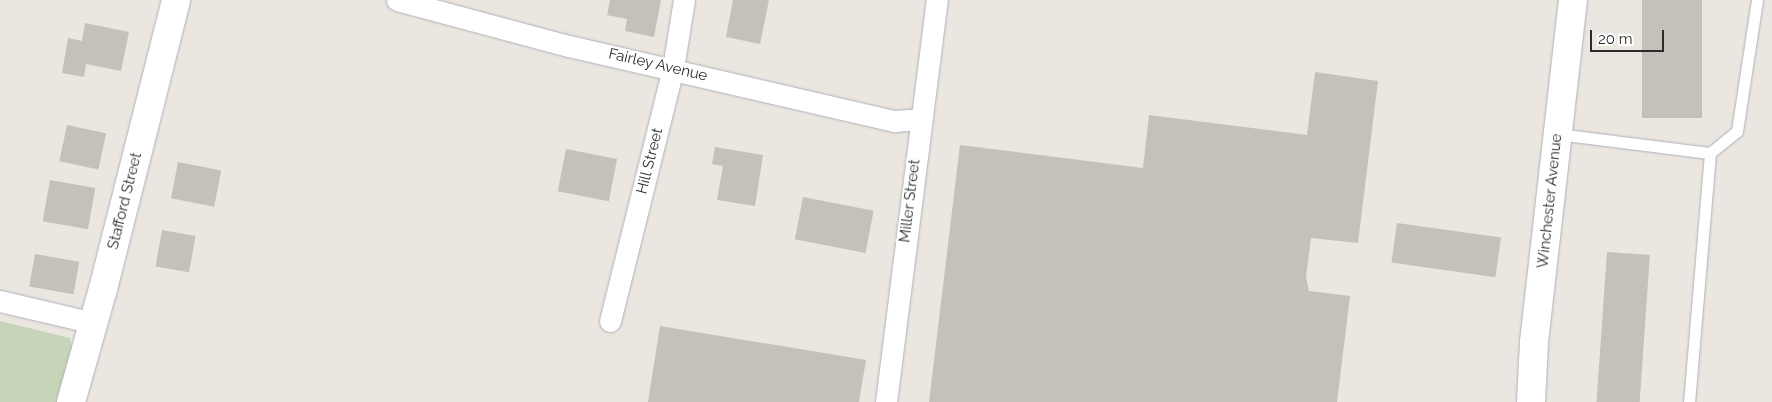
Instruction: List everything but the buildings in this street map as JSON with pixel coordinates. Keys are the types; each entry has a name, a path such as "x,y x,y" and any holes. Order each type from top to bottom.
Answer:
{"street":[{"name":"Stafford Street","path":"71,402 94,323 176,0"},
{"name":"Fairley Avenue","path":"397,0 569,46 673,68 894,121 921,119"},
{"name":"Hill Street","path":"610,322 673,68 684,0"},
{"name":"Miller Street","path":"886,402 937,0"},
{"name":"Winchester Avenue","path":"1531,402 1534,342 1573,0"},
{"path":"0,301 94,323"}],"lane":[{"path":"1689,402 1710,153 1737,131 1757,0"},
{"path":"1557,134 1710,153"}],"green space":[{"path":"0,321 70,338 73,353 59,402 0,402"}]}
